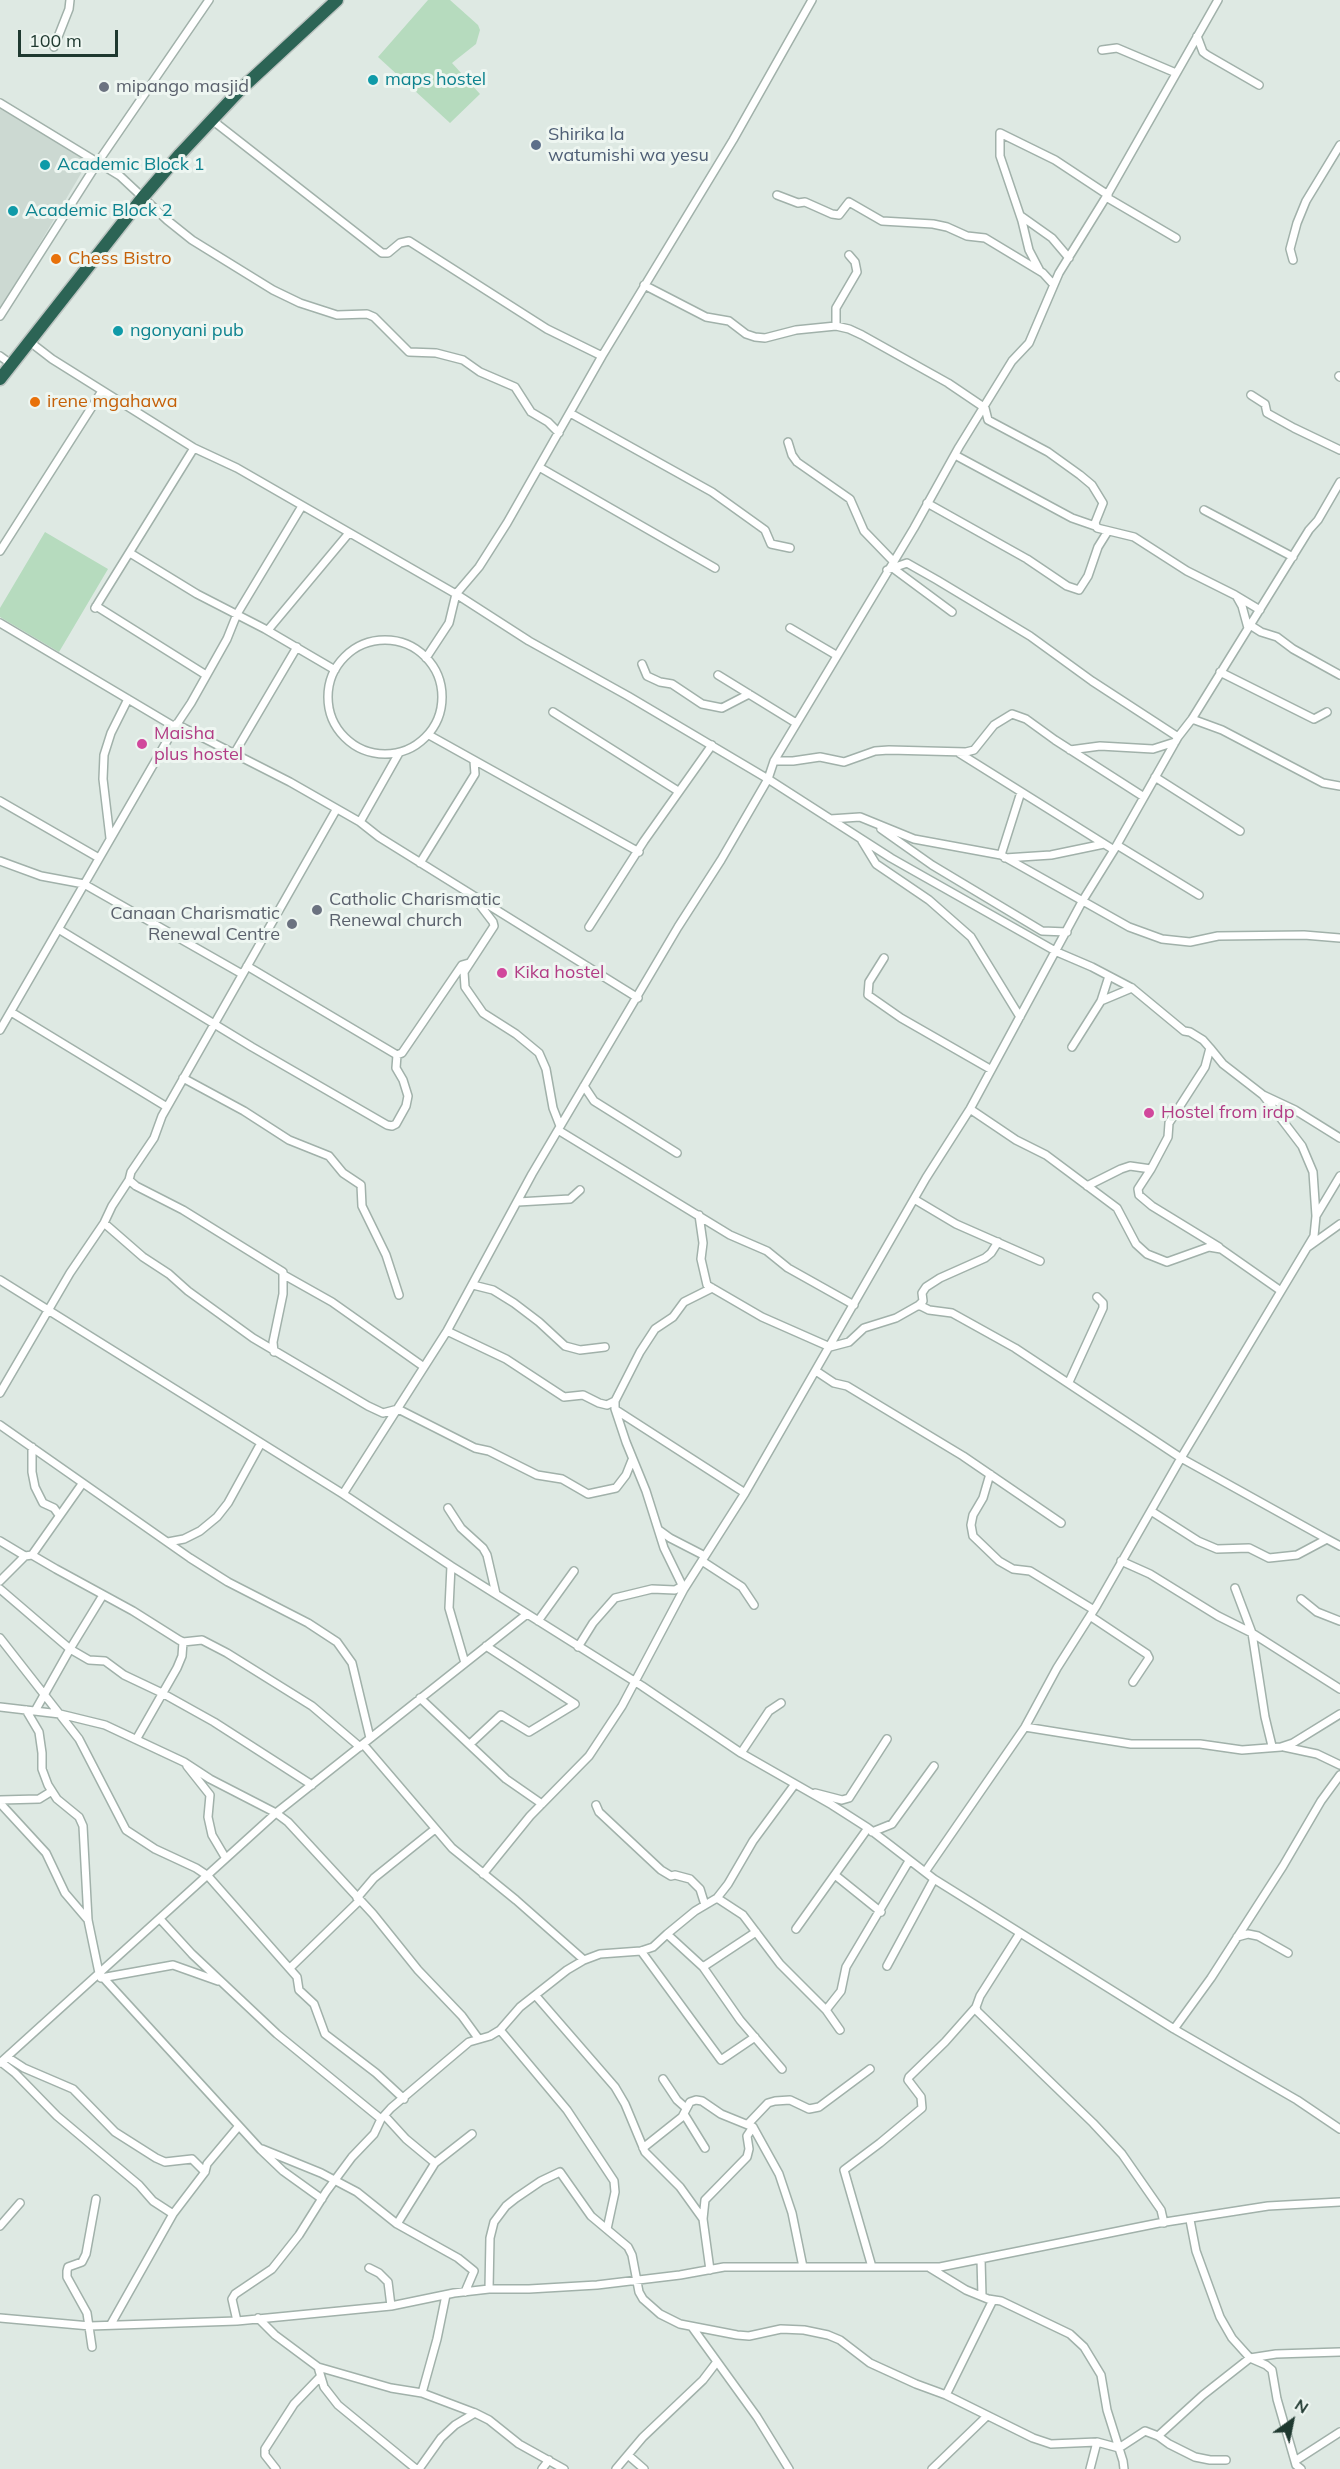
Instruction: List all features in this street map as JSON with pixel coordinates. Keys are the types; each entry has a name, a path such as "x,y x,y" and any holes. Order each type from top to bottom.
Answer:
{"highway":[{"path":"0,380 143,197 241,89 337,0"}],"street":[{"path":"54,47 69,9 70,0"},
{"path":"0,316 98,162 209,0"},
{"path":"426,658 449,623 456,594 494,545 602,356 733,140 812,0"},
{"path":"343,1494 447,1331 559,1128 768,779 774,761 836,655 891,570 893,561 955,455 1012,362 1029,343 1053,284 1107,196 1218,0"},
{"path":"1197,36 1207,55 1259,85"},
{"path":"1102,50 1117,48 1176,73"},
{"path":"0,103 120,176 166,220 192,240 273,290 300,303 337,315 367,314 379,321 409,352 451,355 463,360 480,372 515,387 531,412 548,422 559,433"},
{"path":"212,120 382,253 388,253 406,240 413,242 547,329 602,356"},
{"path":"1040,271 1029,250 1021,216 1000,156 1000,133 1055,160 1107,196 1176,238"},
{"path":"1293,260 1290,249 1291,240 1299,217 1306,201 1340,145"},
{"path":"777,195 798,203 805,202 839,215 849,202 882,221 947,227 967,236 984,238 1040,271 1053,284"},
{"path":"1021,216 1052,238 1069,258"},
{"path":"837,326 836,308 857,272 855,262 849,255"},
{"path":"644,285 706,318 729,321 746,334 755,337 765,338 796,330 837,326 862,335 948,383 985,408 988,420 1048,452 1092,484 1103,504 1095,526"},
{"path":"30,342 102,391 194,448 237,468 456,594 529,641 712,745 861,839 1057,952 1132,988 1184,1031 1203,1040 1223,1064 1263,1095 1295,1110 1340,1138"},
{"path":"0,356 11,364"},
{"path":"0,551 102,391"},
{"path":"1251,395 1264,404 1267,413 1340,450"},
{"path":"570,413 712,492 765,530 771,544 790,548"},
{"path":"788,442 797,462 850,499 864,531 893,561"},
{"path":"194,448 95,607 206,675"},
{"path":"955,455 1072,518 1100,530 1134,537 1187,571 1260,610"},
{"path":"539,466 715,568"},
{"path":"483,1874 516,1832 589,1756 636,1683 683,1588 745,1493 914,1199 970,1109 990,1069 1057,952 1083,900 1116,848 1155,777 1340,482"},
{"path":"927,503 1027,559 1067,586 1079,590 1088,576 1098,547 1108,531"},
{"path":"0,1030 206,675 237,614 302,506"},
{"path":"1204,510 1293,557"},
{"path":"268,630 349,533"},
{"path":"130,553 198,594 268,630 335,670"},
{"path":"891,570 908,563 937,580 1030,636 1177,740"},
{"path":"891,570 952,612"},
{"path":"1235,595 1242,606 1249,627 1277,637 1293,649 1340,675"},
{"path":"0,623 176,726 290,782 360,822 420,863 638,998"},
{"path":"790,628 836,655"},
{"path":"382,640 406,644 426,658 438,678 442,701 429,735 399,753 375,754 352,744 336,727 328,705 329,681 335,670 340,660 359,646 382,640"},
{"path":"234,754 297,647"},
{"path":"642,664 647,676 672,684 702,704 722,708 749,694"},
{"path":"1220,672 1314,719 1327,712"},
{"path":"718,675 796,723"},
{"path":"110,839 103,779 104,755 111,734 128,699"},
{"path":"553,712 678,791"},
{"path":"774,761 820,757 844,762 875,751 974,750 994,725 1012,714 1020,715 1144,797"},
{"path":"1192,719 1222,730 1323,783 1340,786"},
{"path":"429,735 639,852"},
{"path":"1070,750 1100,746 1153,748 1177,740"},
{"path":"589,927 678,791 712,745"},
{"path":"957,751 1104,844 1116,848 1199,895"},
{"path":"360,822 399,753"},
{"path":"474,761 475,774"},
{"path":"420,863 475,774 485,768"},
{"path":"1155,777 1240,831"},
{"path":"1003,857 1021,792"},
{"path":"0,801 99,858"},
{"path":"0,1393 70,1273 104,1223 129,1180 131,1172 154,1138 183,1078 336,810"},
{"path":"830,819 860,817 914,839 1003,857 1050,855 1104,844"},
{"path":"869,820 932,865 1042,931 1067,932"},
{"path":"861,839 876,864 929,900 971,937 1020,1017"},
{"path":"1003,857 1129,927 1162,939 1190,942 1230,935 1304,935 1340,938"},
{"path":"0,861 41,876 84,885 242,974"},
{"path":"472,894 494,926 469,963 463,980 478,1009 516,1034 539,1053 546,1069 559,1128 740,1240 767,1251 788,1268 854,1305"},
{"path":"60,930 214,1024 392,1126 396,1124 406,1106 408,1096 396,1068 397,1055"},
{"path":"884,958 869,982 868,995 876,1003 990,1069"},
{"path":"397,1055 402,1053 462,965 469,963"},
{"path":"247,966 397,1055"},
{"path":"1072,1047 1101,1001 1109,976"},
{"path":"1101,1001 1132,988"},
{"path":"11,1012 167,1107"},
{"path":"1209,1048 1205,1067 1168,1123 1168,1137 1138,1189 1139,1195 1144,1201 1221,1249 1281,1291"},
{"path":"183,1078 244,1111 289,1140 329,1156 343,1173 361,1185 362,1206 386,1255 399,1294"},
{"path":"584,1086 594,1101 677,1153"},
{"path":"925,1872 1025,1727 1057,1668 1092,1613 1181,1458 1314,1236 1316,1216 1313,1172 1309,1160 1302,1146 1263,1095"},
{"path":"970,1109 1016,1140 1046,1155 1117,1208 1136,1244 1147,1254 1167,1262 1209,1247 1221,1249"},
{"path":"1087,1186 1130,1166 1151,1170"},
{"path":"1316,1216 1340,1176"},
{"path":"129,1180 279,1268 284,1275 332,1302 424,1367"},
{"path":"518,1202 570,1199 580,1190"},
{"path":"914,1199 956,1224 1040,1261"},
{"path":"699,1215 703,1243 701,1259 705,1282 762,1317 830,1347 849,1342 864,1328 896,1318 919,1305 923,1300 922,1293 926,1287 940,1278 985,1258 992,1253 998,1242"},
{"path":"104,1223 188,1291 274,1352 383,1413 398,1409 475,1448 489,1451 537,1475 562,1479 588,1494 616,1488 626,1475 632,1460"},
{"path":"1304,1251 1340,1224"},
{"path":"274,1352 273,1342 280,1316 284,1275"},
{"path":"0,1280 343,1494 741,1753 870,1830 934,1879 1174,2029 1297,2100 1340,2129"},
{"path":"473,1285 492,1290 514,1303 565,1346 580,1350 605,1347"},
{"path":"683,1588 671,1566 646,1491 632,1460 615,1409 615,1401 640,1352 655,1329 673,1317 684,1302 712,1288"},
{"path":"1069,1382 1103,1308 1103,1303 1097,1297"},
{"path":"919,1305 929,1310 952,1313 1015,1348 1181,1458 1340,1546"},
{"path":"447,1331 506,1359 564,1397 583,1395 607,1405 615,1401"},
{"path":"816,1371 834,1383 847,1386 990,1474 1061,1523"},
{"path":"615,1409 745,1493"},
{"path":"0,1425 82,1484 228,1582 308,1623 338,1642 352,1663 370,1738"},
{"path":"168,1542 184,1539 200,1531 218,1516 228,1503 261,1443"},
{"path":"33,1447 32,1472 35,1487 43,1503 54,1508 59,1515"},
{"path":"990,1474 983,1498 971,1525 973,1536 999,1561 1013,1569 1030,1571 1147,1654 1149,1658 1133,1682"},
{"path":"0,1581 29,1556 82,1484"},
{"path":"448,1508 461,1528 483,1548 487,1555 496,1594"},
{"path":"1151,1511 1217,1549 1249,1548 1269,1558 1297,1555 1327,1539"},
{"path":"660,1530 704,1558 742,1587 754,1605"},
{"path":"0,1541 103,1595 183,1642 202,1640 270,1678 312,1706 361,1745 465,1861 584,1960"},
{"path":"1121,1561 1150,1574 1218,1616 1252,1633 1340,1689"},
{"path":"451,1566 449,1608 465,1663"},
{"path":"538,1621 574,1571"},
{"path":"578,1647 593,1623 615,1598 652,1589 683,1588"},
{"path":"1235,1588 1252,1633 1265,1717 1272,1746"},
{"path":"0,1589 70,1649 89,1660 105,1661 124,1674 214,1722 312,1785"},
{"path":"103,1595 70,1649 45,1694 38,1712 42,1769 52,1791 78,1817 83,1826 88,1920 101,1975 238,2127 283,2171 322,2199"},
{"path":"1301,1599 1317,1612 1340,1621"},
{"path":"3,2060 91,1980 101,1975 208,1876 225,1857 276,1813 526,1614"},
{"path":"0,1638 79,1739 126,1830 155,1849 208,1876 290,1968 299,1981 299,1990 318,2012 325,2034 376,2073 404,2099"},
{"path":"137,1738 182,1656 183,1642"},
{"path":"470,1744 501,1715 529,1732 575,1704 486,1646"},
{"path":"420,1698 506,1779 542,1804"},
{"path":"741,1753 770,1711 781,1703"},
{"path":"0,1707 60,1714 105,1725 184,1762 210,1779 276,1813 288,1822 359,1899 478,2038"},
{"path":"26,1710 39,1732"},
{"path":"1281,1747 1306,1737 1340,1714"},
{"path":"76,1717 79,1739"},
{"path":"1025,1727 1131,1744 1200,1744 1242,1750 1281,1747 1317,1754 1340,1765"},
{"path":"806,1792 842,1800 849,1798 887,1739"},
{"path":"184,1762 208,1791 210,1796 208,1817 212,1835 225,1857"},
{"path":"796,1929 870,1830 890,1826 934,1766"},
{"path":"1174,2029 1237,1937 1283,1866 1321,1801 1340,1775"},
{"path":"237,2321 232,2300 236,2294 272,2269 299,2235 352,2157 374,2134 383,2117 469,2042 490,2036 500,2030 512,2014 567,1970 600,1954 641,1952 653,1947 667,1934 717,1898 728,1884 753,1841 795,1784"},
{"path":"0,1801 39,1799 52,1791"},
{"path":"0,1801 46,1853 65,1893 88,1920"},
{"path":"596,1805 599,1812 662,1870 671,1876 690,1879 700,1889 705,1905"},
{"path":"290,1968 359,1899 374,1878 435,1829"},
{"path":"826,2010 841,1991 846,1967 881,1912 909,1861"},
{"path":"835,1875 881,1912"},
{"path":"887,1966 934,1879"},
{"path":"717,1898 743,1915 784,1968 826,2010 840,2030"},
{"path":"160,1919 192,1954 277,2034 383,2117 435,2163"},
{"path":"703,1967 756,1932"},
{"path":"872,2267 844,2170 880,2144 921,2108 921,2097 908,2080 909,2077 945,2042 976,2007 1020,1933"},
{"path":"667,1934 703,1967 754,2037 782,2069"},
{"path":"1237,1937 1248,1934 1258,1936 1288,1953"},
{"path":"641,1952 721,2060 754,2037"},
{"path":"101,1975 173,1965 223,1983"},
{"path":"536,1996 615,2087 626,2104 643,2148 680,2187 703,2219"},
{"path":"976,2007 989,2024 1093,2123 1122,2154 1161,2210 1164,2223"},
{"path":"500,2030 567,2110 614,2181 615,2192 607,2229"},
{"path":"3,2060 73,2089 115,2132 156,2158 165,2162 192,2159 204,2172"},
{"path":"3,2060 57,2116 139,2185 153,2201 172,2214"},
{"path":"710,2270 703,2219 706,2197 747,2157 749,2149 747,2136 750,2126 768,2103 790,2100 809,2109 819,2107 870,2069"},
{"path":"663,2079 686,2111 705,2148"},
{"path":"643,2148 686,2111 690,2102 702,2101 729,2118 750,2126 779,2174 792,2213 803,2267"},
{"path":"111,2324 172,2214 204,2172 207,2164 238,2127"},
{"path":"397,2224 435,2163 472,2134"},
{"path":"260,2148 321,2173 357,2192 397,2224 458,2258 474,2271 465,2292"},
{"path":"489,2289 490,2238 494,2223 506,2206 516,2198 560,2172 582,2205 628,2247 632,2255 639,2292 648,2303 670,2320 692,2327 737,2335 748,2336 781,2329 804,2330 828,2335 840,2340 870,2363 946,2395 1051,2444 1096,2442 1119,2448 1145,2431 1195,2457 1226,2460"},
{"path":"92,2347 90,2326 82,2302 67,2277 67,2271 68,2267 82,2262 86,2254 96,2199"},
{"path":"0,2318 90,2326 237,2321 390,2306 489,2289 565,2287 747,2265 940,2267 1164,2223 1268,2206 1340,2202"},
{"path":"0,2226 20,2203"},
{"path":"1190,2220 1196,2251 1220,2317 1232,2338 1250,2358 1272,2370 1277,2399 1297,2466 1340,2432"},
{"path":"981,2259 982,2296"},
{"path":"928,2267 963,2288 1001,2301 1070,2334 1087,2351 1101,2375 1107,2410 1124,2469"},
{"path":"369,2268 379,2273 388,2282 390,2306"},
{"path":"422,2393 446,2295"},
{"path":"946,2395 993,2300"},
{"path":"258,2318 275,2335 318,2367 391,2388 422,2393 476,2413 489,2420 519,2444 564,2469"},
{"path":"692,2327 757,2417 789,2469"},
{"path":"1158,2436 1203,2395 1250,2358 1276,2354 1340,2352"},
{"path":"616,2469 646,2433 703,2380 716,2363"},
{"path":"318,2367 324,2387 338,2405 417,2469 441,2438 455,2425 476,2413"},
{"path":"276,2469 264,2455 265,2449 294,2404 320,2377"},
{"path":"932,2469 987,2416"},
{"path":"1090,2469 1096,2442"},
{"path":"628,2455 644,2469"},
{"path":"542,2469 549,2460"}],"shaded area":[{"path":"0,107 89,160 0,311"}],"green space":[{"path":"428,0 450,0 478,25 480,30 476,44 452,63 480,94 450,123 378,57"},
{"path":"45,532 108,569 59,652 0,617 0,608"}],"place":[{"name":"maps hostel","path":"373,80"},
{"name":"mipango masjid","path":"104,87"},
{"name":"Shirika la watumishi wa yesu","path":"536,145"},
{"name":"Academic Block 1","path":"45,165"},
{"name":"Academic Block 2","path":"13,211"},
{"name":"Chess Bistro","path":"56,259"},
{"name":"ngonyani pub","path":"118,331"},
{"name":"irene mgahawa","path":"35,402"},
{"name":"Maisha plus hostel","path":"142,744"},
{"name":"Catholic Charismatic Renewal church","path":"317,910"},
{"name":"Canaan Charismatic Renewal Centre","path":"292,924"},
{"name":"Kika hostel","path":"502,973"},
{"name":"Hostel from irdp","path":"1149,1113"}]}
